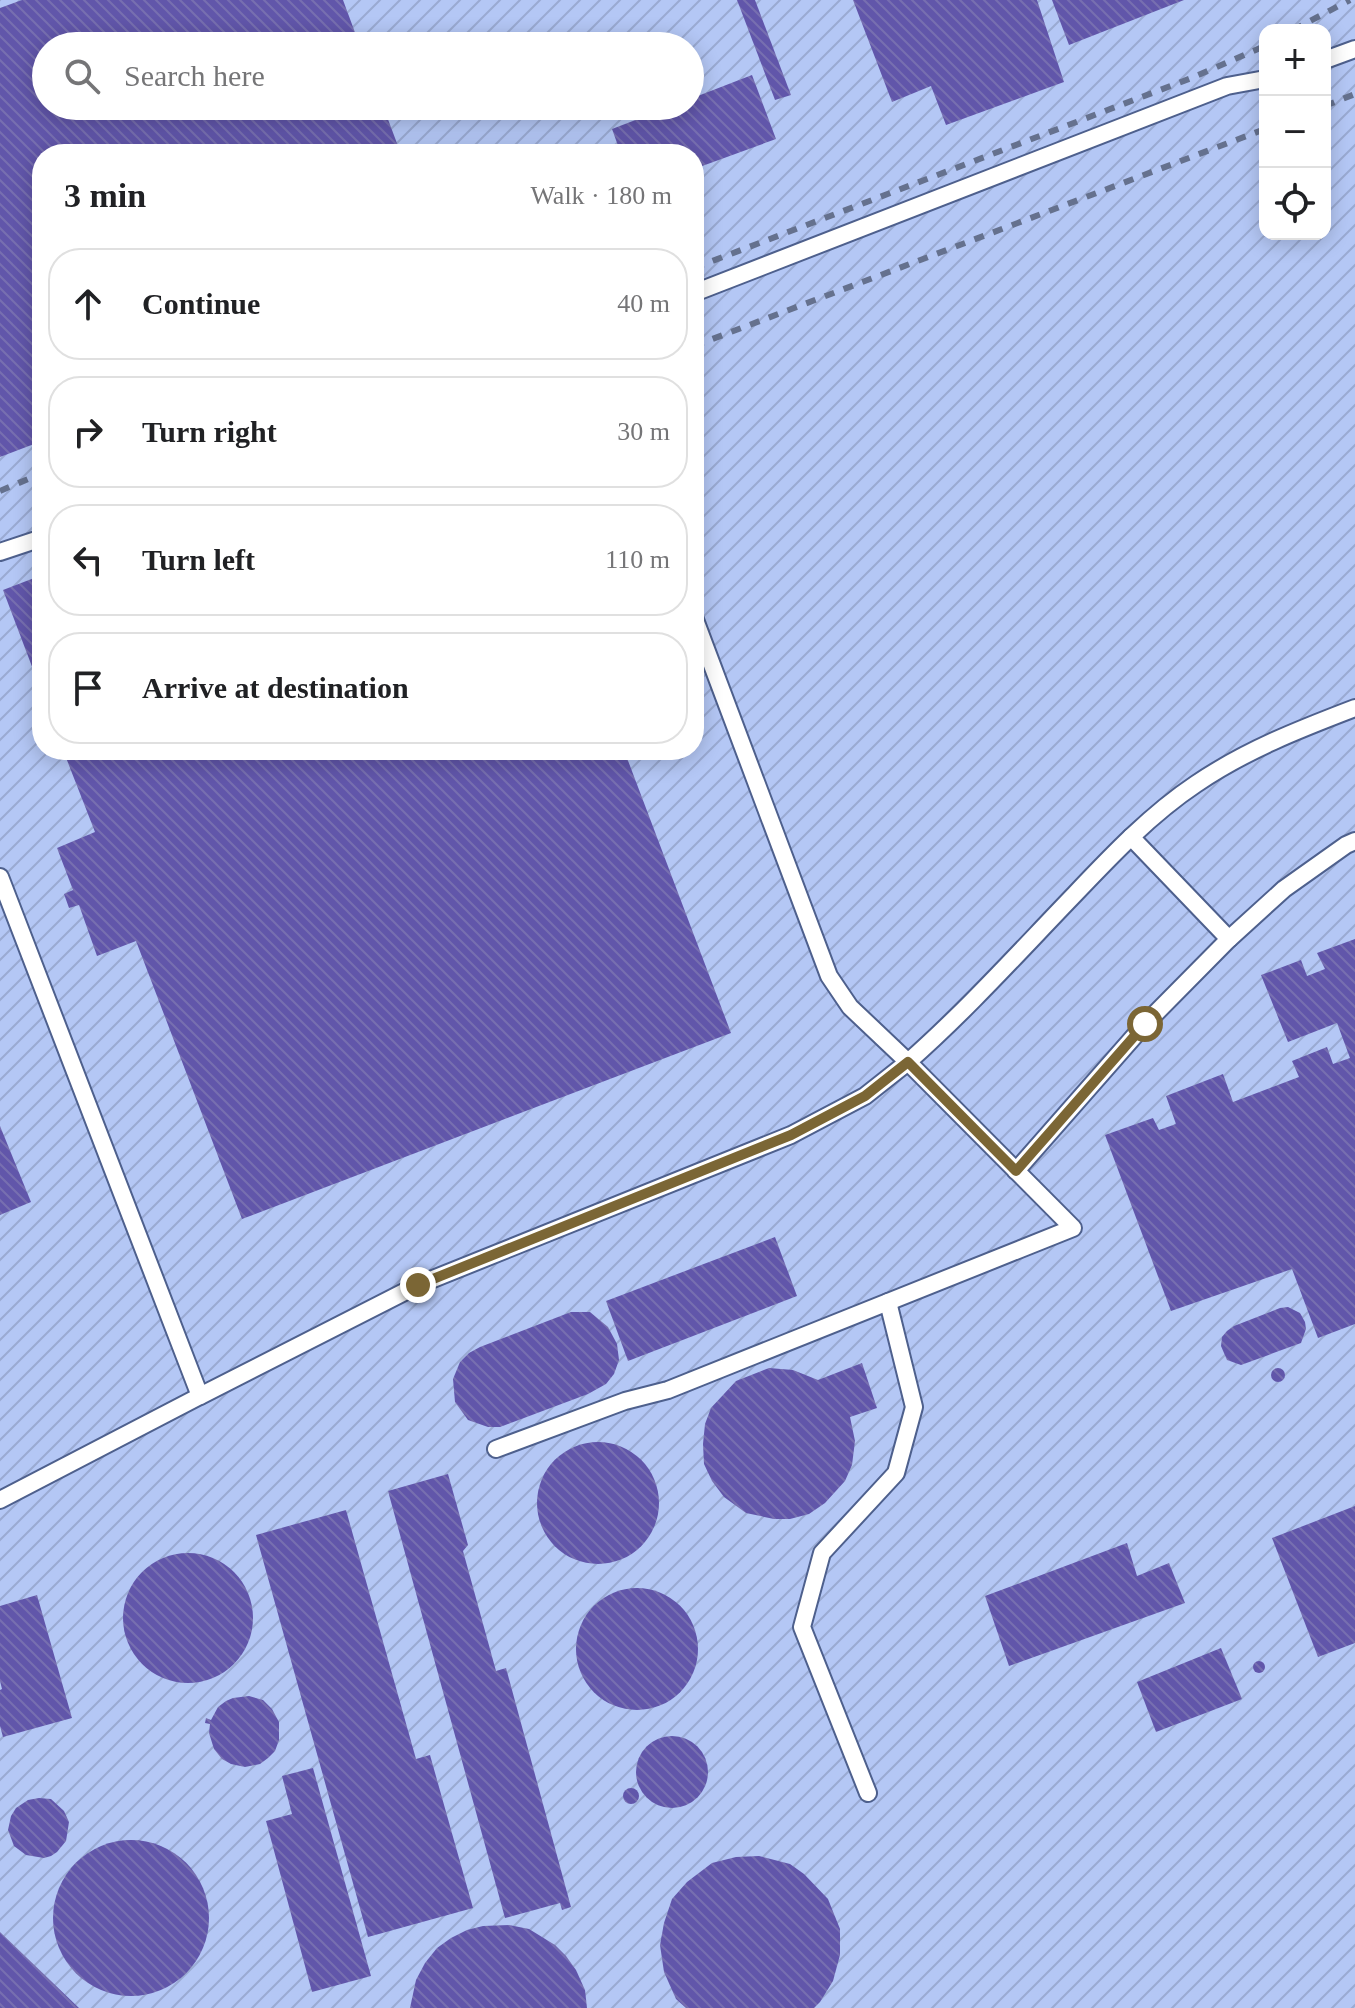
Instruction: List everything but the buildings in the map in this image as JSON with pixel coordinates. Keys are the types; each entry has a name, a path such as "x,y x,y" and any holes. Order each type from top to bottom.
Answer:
{"lane":[{"path":"1331,58 1355,49"},
{"path":"704,289 1227,86 1259,80"},
{"path":"0,552 32,541"},
{"path":"496,1449 625,1401 668,1390 1073,1228 850,1007 829,976 704,644"},
{"path":"0,1500 418,1285 791,1135 865,1096 946,1029 1131,837 1193,785 1240,756 1355,708"},
{"path":"1131,837 1229,939"},
{"path":"1016,1171 1145,1024 1229,939 1284,889 1355,841"},
{"path":"0,877 200,1396"},
{"path":"868,1793 802,1627 822,1553 896,1473 914,1407 888,1302"}],"shaded area":[{"path":"0,0 1355,0 1355,2008 0,2008"}],"railway":[{"path":"1304,24 1350,0"},
{"path":"704,264 1194,77 1259,49"},
{"path":"1331,104 1355,94"},
{"path":"704,342 1259,131"},
{"path":"0,491 32,477"}],"route":[{"path":"418,1285 791,1135 865,1096 908,1062 1016,1171 1145,1024"}]}
